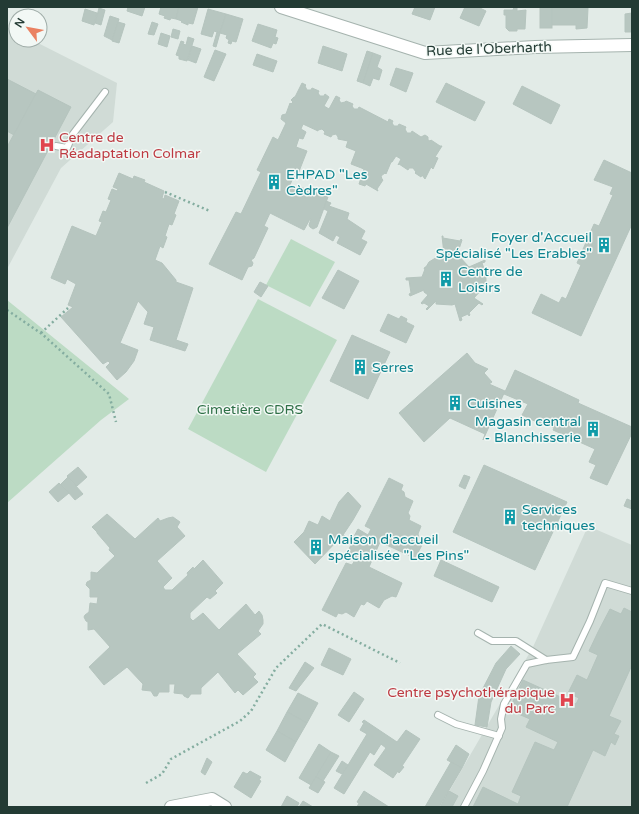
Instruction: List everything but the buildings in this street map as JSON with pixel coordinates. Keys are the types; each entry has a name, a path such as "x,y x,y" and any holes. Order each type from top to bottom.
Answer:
{"street":[{"name":"Rue de l'Oberharth","path":"281,7 298,10 425,53 535,47 632,45"},
{"path":"171,807 212,799 225,807"}],"lane":[{"path":"56,146 66,148 73,134 105,92"},
{"path":"464,807 499,736 502,728 501,719 504,704 527,664 573,657 590,621 605,583 632,591"},
{"path":"478,633 492,641 516,641 546,660"},
{"path":"438,714 456,724 499,736"}],"path":[{"path":"165,192 210,211"},
{"path":"40,333 68,308"},
{"path":"7,310 40,333 109,394 116,422"},
{"path":"146,783 162,774 171,759 240,722 251,711 276,668 322,624 400,663"}],"shaded area":[{"name":"Centre de Réadaptation Colmar","path":"7,27 8,48 48,48 117,83 113,122 61,168 7,269"},
{"name":"Centre psychothérapique du Parc","path":"588,526 632,545 632,807 440,807 533,647"}],"green space":[{"path":"291,239 335,262 310,307 266,285"},
{"name":"Cimetière CDRS","path":"258,299 337,340 266,472 188,429"},
{"path":"7,300 129,399 101,420 7,503"}],"place":[{"name":"Centre de Réadaptation Colmar","path":"47,145"},
{"name":"EHPAD \"Les Cèdres\"","path":"274,182"},
{"name":"Foyer d'Accueil Spécialisé \"Les Erables\"","path":"604,245"},
{"name":"Centre de Loisirs","path":"446,279"},
{"name":"Serres","path":"360,367"},
{"name":"Cuisines","path":"455,403"},
{"name":"Magasin central - Blanchisserie","path":"593,429"},
{"name":"Services techniques","path":"510,517"},
{"name":"Maison d'accueil spécialisée \"Les Pins\"","path":"316,547"},
{"name":"Centre psychothérapique du Parc","path":"567,700"}]}
